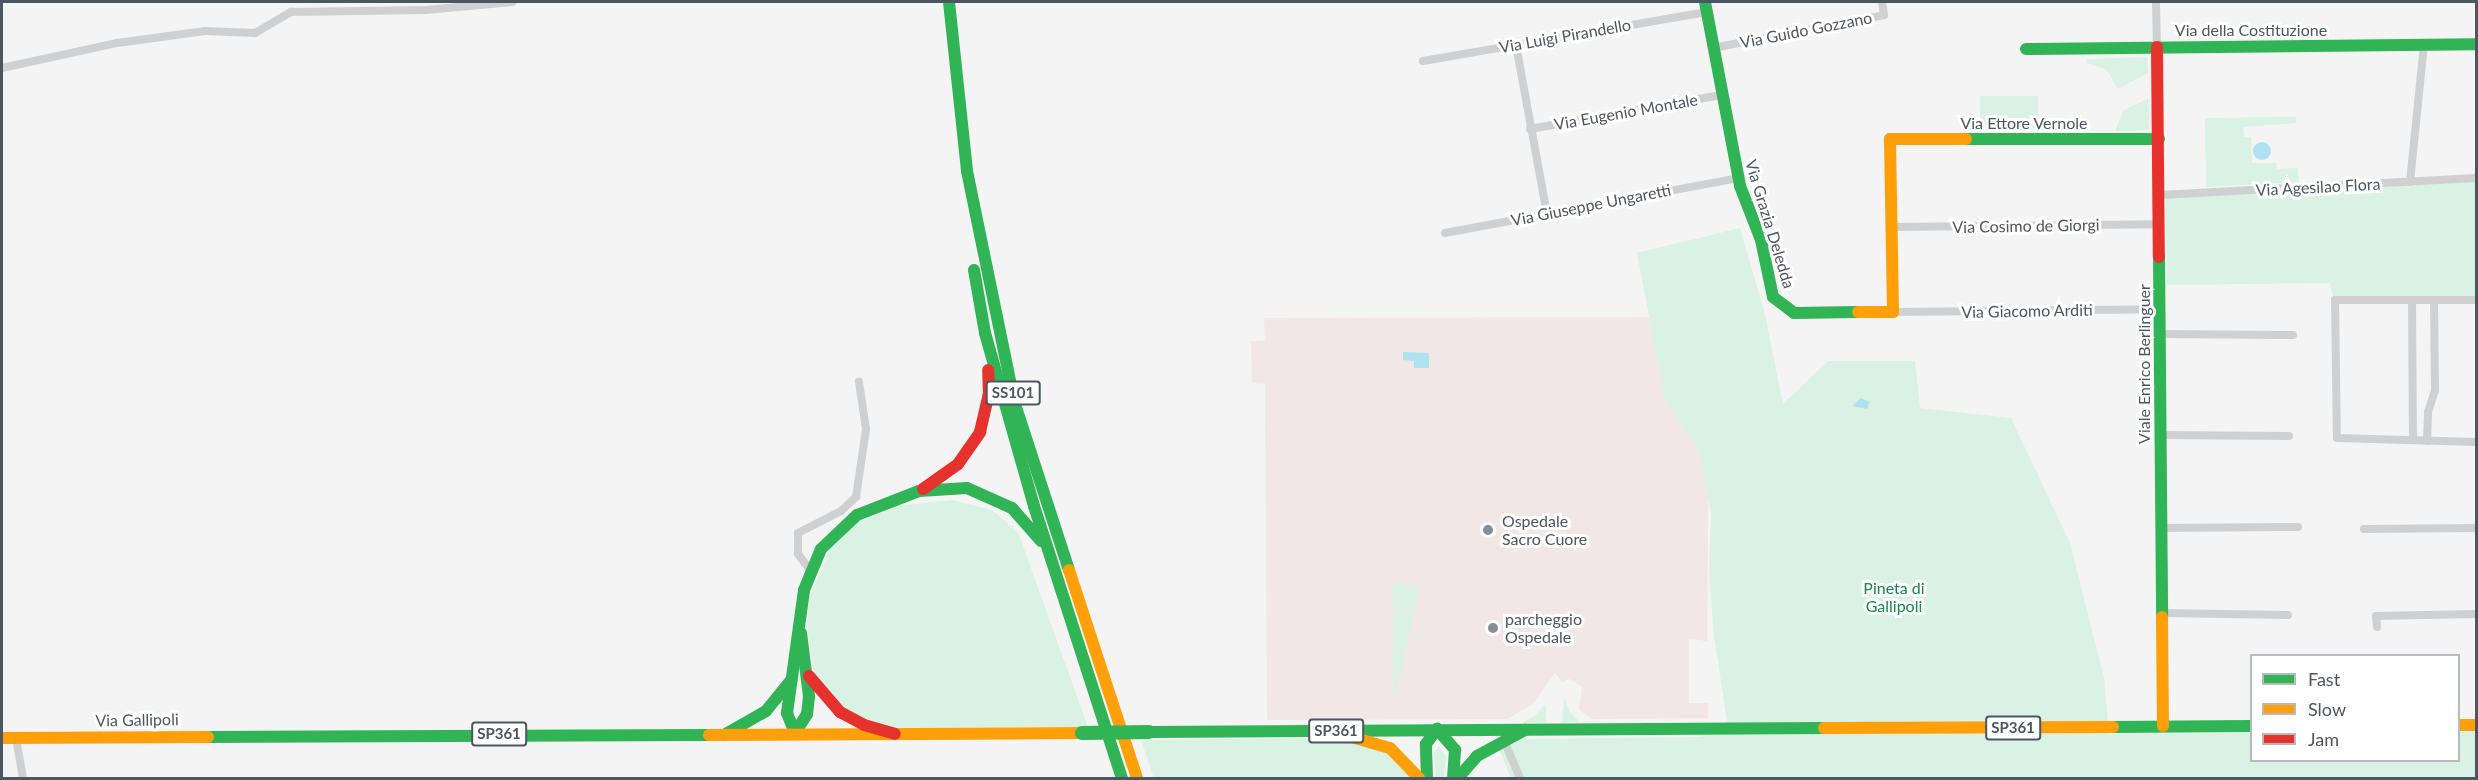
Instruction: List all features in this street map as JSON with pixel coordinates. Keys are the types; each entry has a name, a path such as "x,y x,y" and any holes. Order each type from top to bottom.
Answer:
{"main road":[{"name":"SS101","path":"938,2 956,174 985,333 1050,554 1122,778"},
{"name":"SS101","path":"948,2 967,171 1015,404 1137,776"},
{"name":"Via Grazia Deledda","path":"1706,7 1738,178 1761,240 1768,283 1780,306 1802,314 1893,312"},
{"name":"Via della Costituzione","path":"2026,49 2476,44"},
{"name":"Viale Enrico Berlinguer","path":"2157,47 2163,726"},
{"name":"Via Ettore Vernole","path":"1891,228 1890,139 2159,140"},
{"path":"1891,228 1893,312"},
{"path":"795,733 787,713 810,570 821,549 856,515 919,491 958,464 980,432 989,394 985,333"},
{"path":"919,491 968,488 989,494 1012,508 1050,554"},
{"path":"795,733 807,714 809,676 801,633"},
{"path":"809,676 840,712 864,725 895,734"},
{"path":"724,735 766,711 791,680"},
{"path":"2460,725 2476,725"},
{"name":"SP361","path":"724,735 2250,726"},
{"path":"1427,778 1426,744 1437,729 1455,750 1453,778"},
{"path":"1458,778 1478,756 1503,740 1525,730"},
{"path":"1331,731 1390,748 1419,778"},
{"name":"Via Gallipoli","path":"9,738 274,734 724,735"}],"street":[{"path":"2,68 117,43 205,31 255,33 291,12 426,10 513,2"},
{"name":"Via Guido Gozzano","path":"1713,48 1884,15 1882,2"},
{"name":"Viale Enrico Berlinguer","path":"2156,2 2157,47"},
{"name":"Via Luigi Pirandello","path":"1423,61 1706,7"},
{"path":"2410,182 2424,44"},
{"path":"1516,45 1547,214"},
{"name":"Via Eugenio Montale","path":"1530,129 1721,95"},
{"name":"Via Giuseppe Ungaretti","path":"1445,233 1738,178"},
{"name":"Via Agesilao Flora","path":"2160,195 2476,178"},
{"name":"Via Cosimo de Giorgi","path":"1891,228 2160,224"},
{"path":"2476,300 2335,300 2337,438 2413,438 2427,441 2476,442"},
{"path":"2412,300 2413,438"},
{"path":"2427,441 2428,412 2435,390 2434,300"},
{"name":"Via Giacomo Arditi","path":"1893,312 2160,309"},
{"path":"2160,334 2293,334"},
{"path":"810,570 798,554 798,533 840,511 856,497 866,429 859,382"},
{"path":"2160,435 2289,436"},
{"path":"2160,528 2298,527"},
{"path":"2364,529 2476,528"},
{"path":"2162,614 2288,615"},
{"path":"2377,627 2376,616 2476,615"},
{"path":"9,738 23,778"},
{"path":"1503,740 1520,778"}],"shaded area":[{"name":"Ospedale Sacro Cuore","path":"1710,317 1707,641 1689,639 1689,703 1708,703 1708,718 1592,719 1579,709 1582,687 1569,679 1562,682 1555,673 1533,704 1507,719 1267,720 1265,384 1252,383 1251,341 1265,341 1264,318"}],"green space":[{"path":"2147,57 2148,73 2118,89 2107,70 2087,63 2087,59"},
{"path":"1980,96 2038,96 2038,127 1980,127"},
{"path":"2149,98 2149,130 2115,131 2124,110"},
{"path":"2296,117 2296,123 2243,127 2244,137 2251,137 2252,163 2276,163 2277,169 2298,168 2299,182 2206,187 2205,118"},
{"path":"2476,182 2476,297 2333,296 2330,283 2167,285 2166,198"},
{"name":"Pineta di Gallipoli","path":"1740,228 1765,314 1783,404 1828,361 1915,361 1920,408 2011,418 2070,543 2104,678 2109,734 2250,733 2250,762 2460,762 2460,732 2476,732 2476,778 1511,778 1499,749 1524,739 1702,737 1727,721 1714,636 1709,572 1711,512 1699,450 1665,399 1637,253"},
{"path":"952,500 992,510 1018,532 1088,727 895,729 851,715 814,672 807,629 809,599 830,549 858,522 898,506"},
{"path":"1393,584 1419,588 1415,612 1393,607"},
{"path":"1393,609 1414,613 1409,635 1393,632"},
{"path":"1393,633 1409,636 1396,692 1393,691"},
{"path":"1564,698 1570,712 1580,722 1562,723"},
{"path":"1546,704 1546,723 1522,723 1534,716"},
{"path":"1332,738 1377,746 1414,778 1154,778 1141,740"},
{"path":"1439,746 1446,757 1444,778 1436,778 1434,753"}],"water":[{"path":"2262,142 2268,145 2271,151 2268,157 2262,160 2256,157 2253,151 2256,145"},
{"path":"1403,352 1429,353 1429,368 1414,368 1414,361 1403,360"},
{"path":"1861,398 1870,402 1867,409 1852,406"}],"traffic: fast":[{"path":"949,2 967,171 1015,404 1069,570"},
{"path":"1705,2 1740,186 1761,240 1773,297 1794,313 1858,312"},
{"path":"2026,49 2476,44"},
{"path":"1966,139 2159,139"},
{"path":"2159,257 2162,617"},
{"path":"974,270 985,333 1034,506 1122,778"},
{"path":"801,633 809,696 807,714 795,733 787,713 804,590 821,549 857,515 919,491 967,488 1012,508 1041,541"},
{"path":"724,735 766,711 791,680"},
{"path":"2113,727 2250,726"},
{"path":"1149,732 1824,728"},
{"path":"1427,778 1426,744 1437,729 1455,750 1453,778"},
{"path":"1458,778 1477,756 1525,730"},
{"path":"1082,733 1149,732"},
{"path":"208,737 709,735"}],"traffic: slow":[{"path":"1858,312 1893,312 1890,139 1966,139"},
{"path":"1069,570 1137,778"},
{"path":"2162,617 2163,726"},
{"path":"2460,725 2476,725"},
{"path":"1824,728 2113,727"},
{"path":"1331,731 1390,748 1419,778"},
{"path":"709,735 1082,733"},
{"path":"2,738 208,737"}],"traffic: jam":[{"path":"2157,47 2159,257"},
{"path":"923,489 958,464 980,432 989,394 988,370"},
{"path":"809,676 840,712 864,725 895,734"}],"place":[{"name":"Ospedale Sacro Cuore","path":"1488,530"},
{"name":"parcheggio Ospedale","path":"1493,628"}]}
